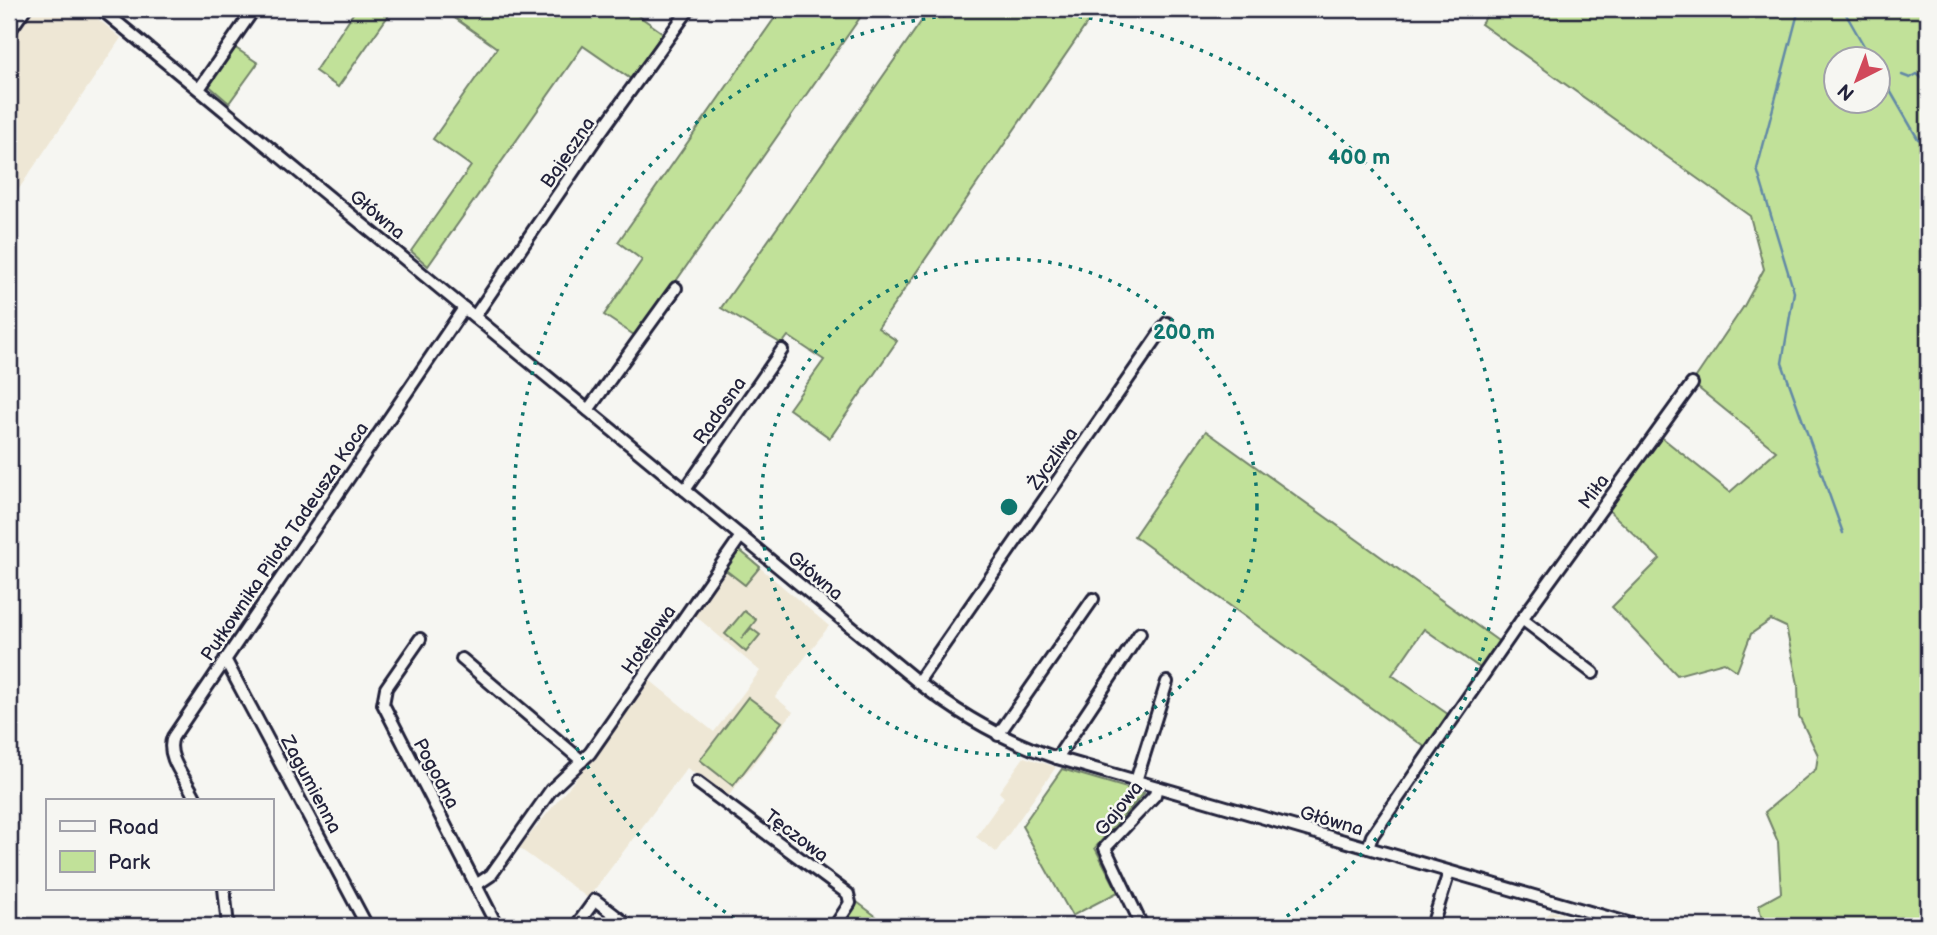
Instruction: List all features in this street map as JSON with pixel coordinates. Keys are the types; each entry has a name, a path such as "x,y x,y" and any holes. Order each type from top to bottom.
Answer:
{"street":[{"path":"9,32 25,9"},
{"name":"Główna","path":"101,9 953,709 998,735 1057,758 1638,926"},
{"path":"199,89 254,9"},
{"name":"Bajeczna","path":"475,317 599,134 689,9"},
{"path":"588,410 676,288"},
{"name":"Pułkownika Pilota Tadeusza Koca","path":"195,799 173,756 170,743 464,308"},
{"name":"Życzliwa","path":"918,682 1167,323"},
{"name":"Radosna","path":"685,490 782,350"},
{"name":"Miła","path":"1367,848 1522,619 1692,384"},
{"name":"Hotelowa","path":"476,886 491,875 551,790 582,761 741,536"},
{"path":"998,735 1093,600"},
{"path":"1522,619 1593,673"},
{"path":"1057,758 1140,633"},
{"name":"Pogodna","path":"420,639 386,688 383,704 498,926"},
{"name":"Zagumienna","path":"225,659 367,926"},
{"path":"462,659 582,761"},
{"path":"1136,781 1167,682"},
{"name":"Tęczowa","path":"697,782 848,894 850,903 835,926"},
{"name":"Gajowa","path":"1142,926 1105,848 1155,795 1157,787"},
{"path":"1432,926 1449,872"},
{"path":"224,890 228,926"},
{"path":"576,926 595,900 629,926"}],"shaded area":[{"path":"30,9 86,9 121,38 10,202 9,40"},
{"path":"737,548 829,626 775,697 793,712 727,798 687,768 588,898 519,848 583,770 647,678 714,732 760,671 692,613"},
{"path":"1024,757 1056,767 996,852 976,837 1004,797 999,792"},
{"path":"1552,911 1600,926 1534,926"}],"green space":[{"path":"356,9 393,9 338,87 315,71"},
{"path":"442,9 629,9 663,33 631,79 583,46 428,266 411,251 471,166 433,139 497,48"},
{"path":"781,9 866,9 637,337 604,315 642,260 618,242"},
{"path":"930,9 1097,9 878,328 897,341 830,438 789,409 824,360 788,336 782,344 721,308"},
{"path":"1492,9 1928,9 1928,926 1763,926 1759,905 1781,893 1778,842 1765,812 1816,769 1818,755 1799,716 1798,684 1786,627 1771,620 1751,634 1737,671 1724,662 1677,675 1612,607 1660,559 1602,504 1655,432 1730,492 1776,451 1692,383 1744,306 1764,269 1750,216 1481,24"},
{"path":"234,47 258,63 229,103 207,84"},
{"path":"1206,431 1501,643 1483,670 1424,629 1392,675 1452,717 1429,750 1134,536"},
{"path":"737,548 760,567 745,585 723,568"},
{"path":"744,611 756,620 741,639 751,628 760,635 746,652 725,634"},
{"path":"748,697 782,722 733,786 700,760"},
{"path":"1062,769 1144,793 1095,848 1118,892 1072,916 1022,826"},
{"path":"857,902 889,926 839,926"}],"waterway":[{"path":"1799,9 1757,169 1794,292 1782,363 1843,533"},
{"path":"1843,9 1864,46"},
{"path":"1902,75 1910,78 1917,74 1928,83"},
{"path":"1924,101 1928,80"},
{"path":"1892,94 1918,139 1928,142"}]}
